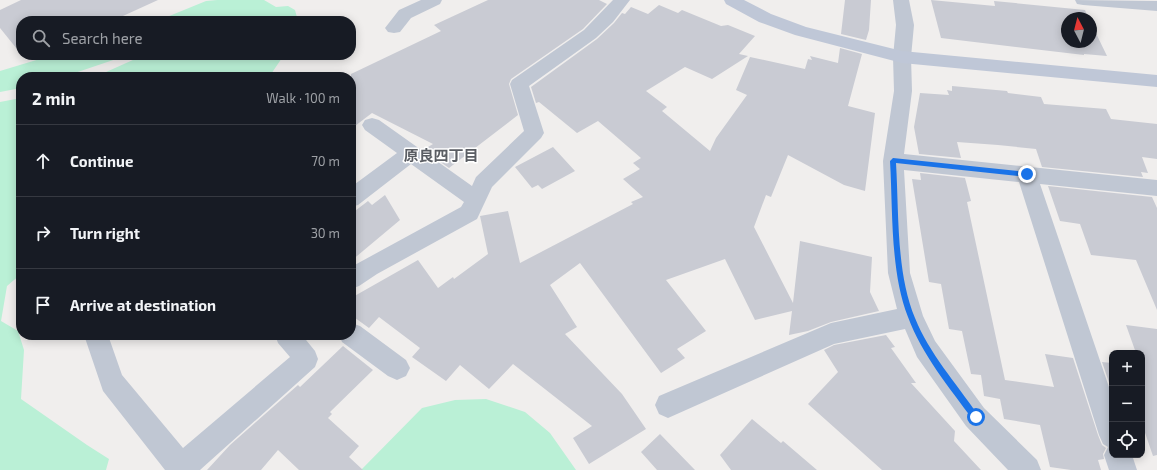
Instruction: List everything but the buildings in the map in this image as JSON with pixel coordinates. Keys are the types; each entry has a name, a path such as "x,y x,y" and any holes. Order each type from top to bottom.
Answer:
{"street":[{"path":"394,28 405,14 434,0"},
{"path":"356,276 369,267 469,213 483,183 534,133 519,84 529,74 577,44 599,28 622,0"},
{"path":"732,0 765,18 801,31 902,57 1157,81"},
{"path":"901,0 905,25 902,57 903,92 893,161 899,273 911,317 926,349 976,417 1024,469"},
{"path":"1083,0 1157,6"},
{"path":"372,125 476,200"},
{"path":"356,195 411,153"},
{"path":"893,161 1157,188"},
{"path":"1027,174 1109,426"},
{"path":"668,405 831,334 911,317"},
{"path":"356,338 397,368"},
{"path":"98,340 112,382 180,469 306,359 291,340"},
{"path":"1119,458 1123,470"}],"green space":[{"path":"264,0 276,7 288,6 295,10 297,16 169,16 206,1"},
{"path":"36,60 113,60 78,72 16,72 16,89 0,92 0,71"},
{"path":"133,60 281,60 272,72 106,72"},
{"path":"16,99 16,278 7,286 1,321 16,330 16,340 21,340 24,350 21,399 109,459 106,470 0,470 0,102"},
{"path":"486,399 525,412 550,433 576,470 361,470 422,408 455,400"}],"district":[{"name":"原良四丁目","path":"441,155"}],"route":[{"path":"976,417 926,349 911,317 899,273 893,161 1027,174"}]}
